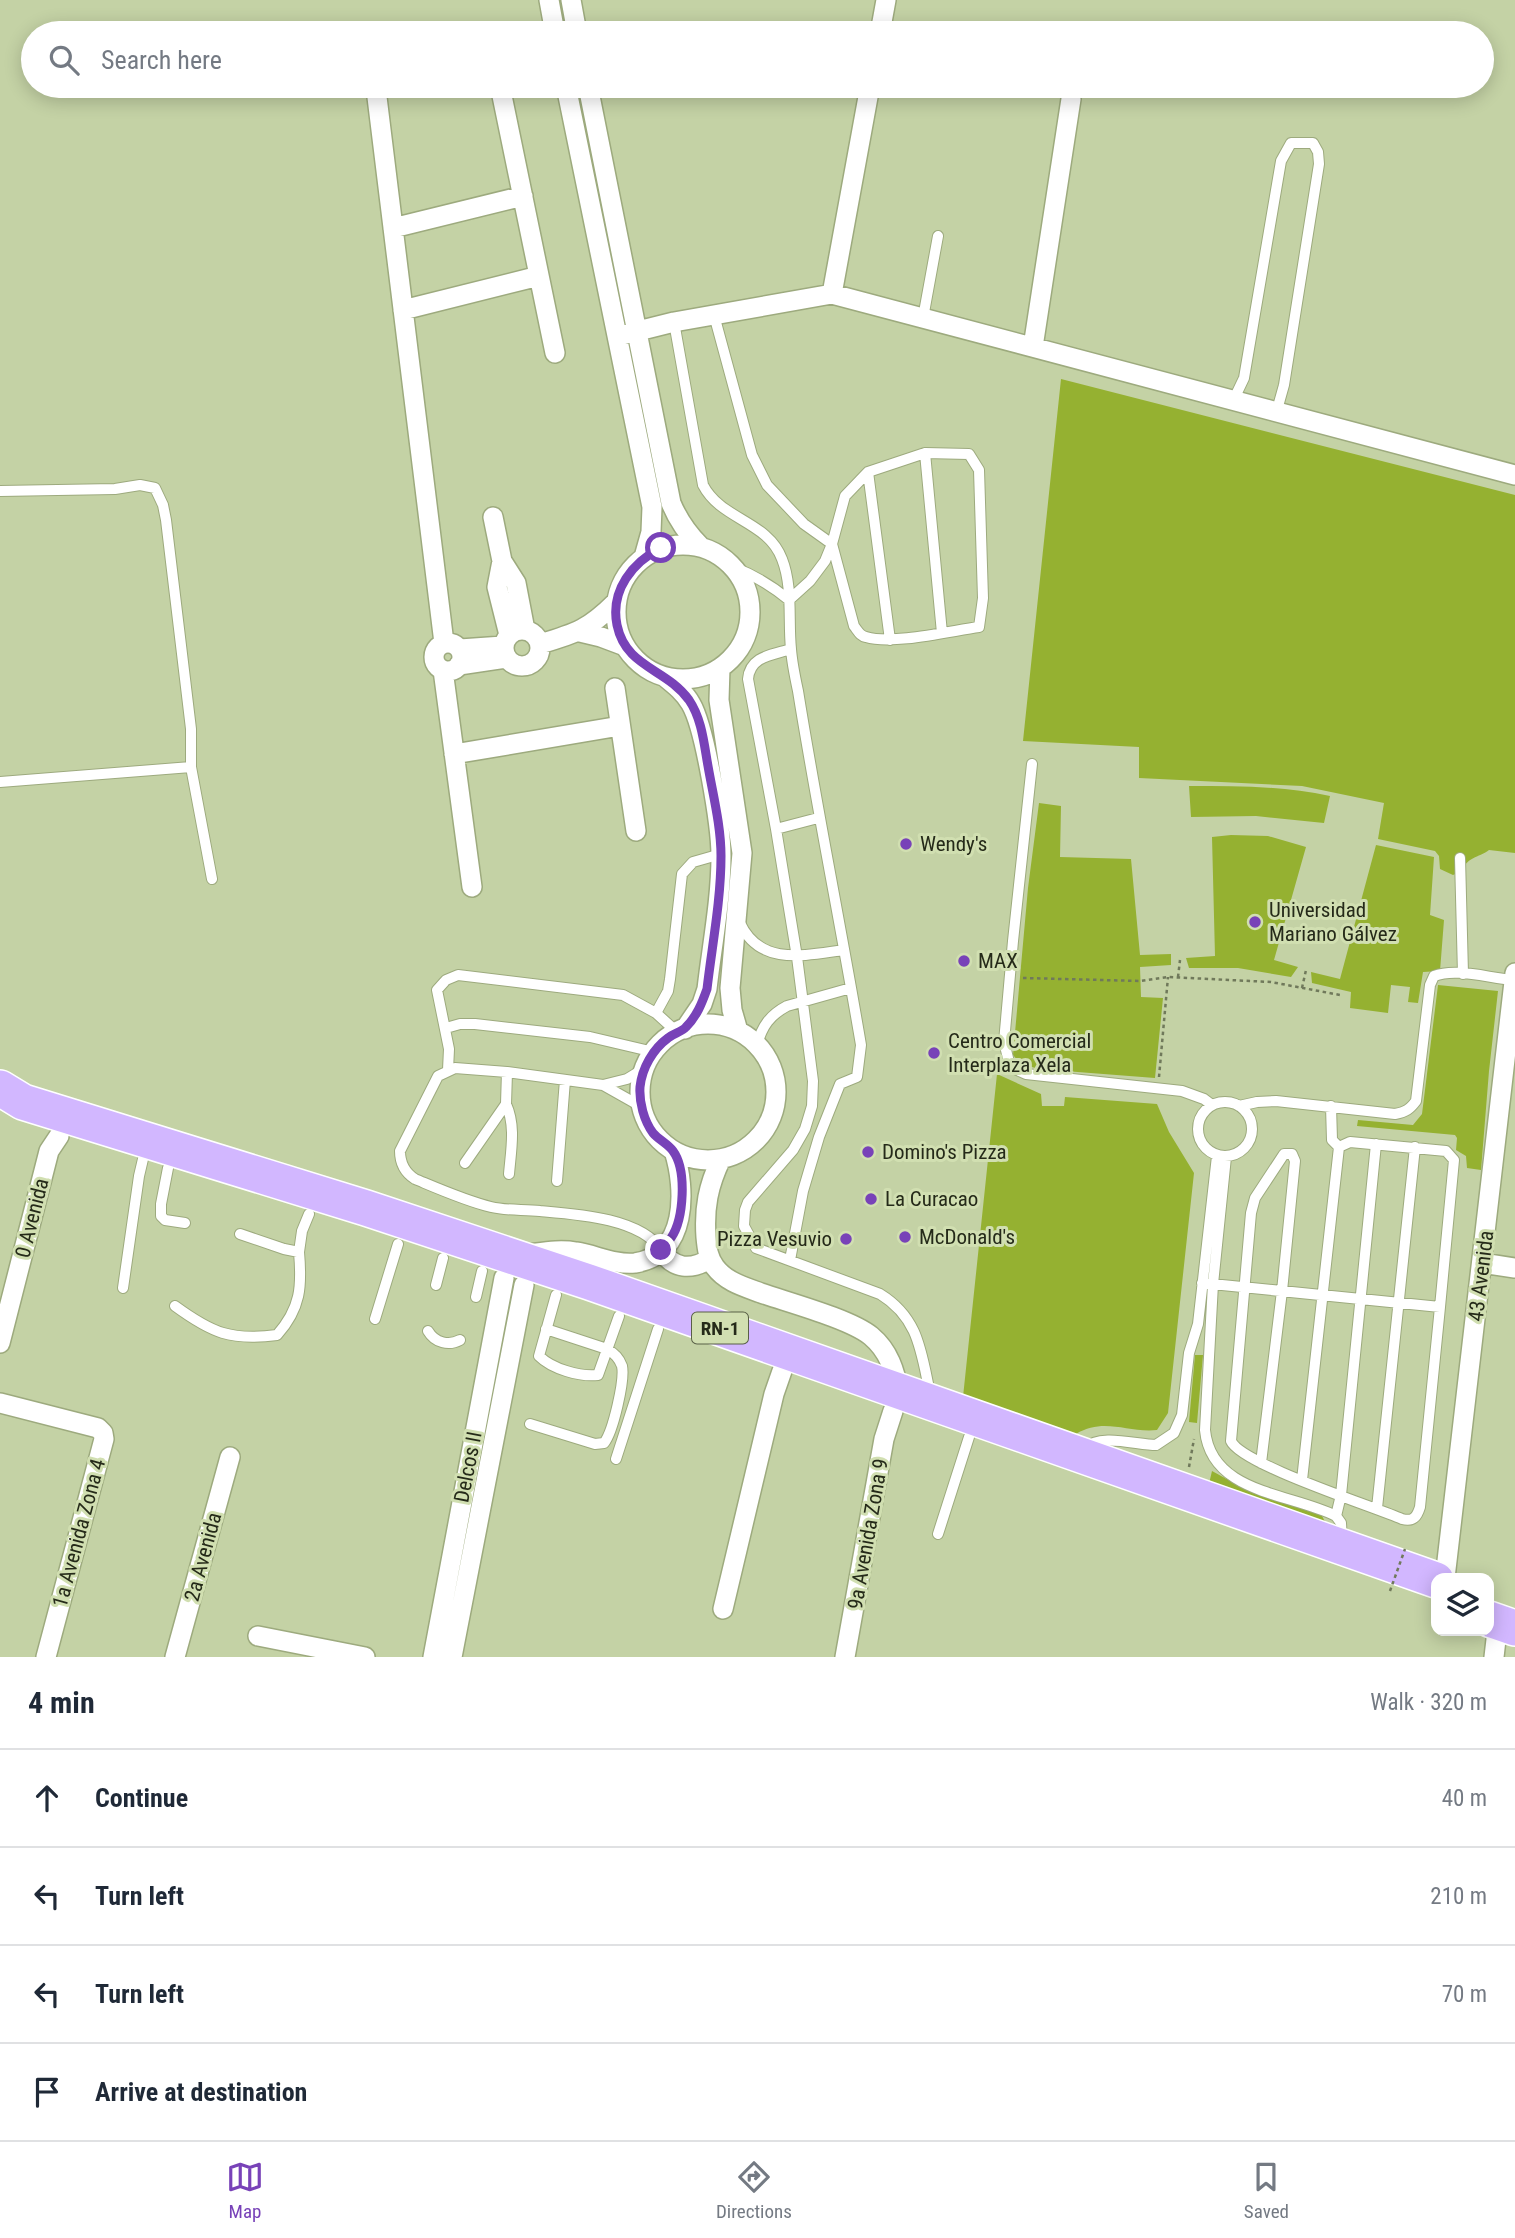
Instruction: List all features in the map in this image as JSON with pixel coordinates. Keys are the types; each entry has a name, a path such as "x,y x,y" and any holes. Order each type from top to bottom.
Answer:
{"highway":[{"name":"RN-1","path":"0,1088 23,1102 366,1208 499,1277 782,1371 896,1402 932,1404 1080,1456 1339,1532 1431,1578"},
{"name":"RN-1","path":"0,1119 156,1163 398,1244 440,1271 589,1282 896,1402 969,1437 1431,1598"}],"street":[{"path":"549,0 553,21"},
{"path":"571,0 575,21"},
{"path":"882,21 886,0"},
{"path":"377,98 403,310 452,657 454,754 472,887"},
{"path":"503,98 555,353"},
{"path":"568,98 652,507 651,532 644,557"},
{"path":"590,98 671,503 688,534 701,546 724,557 742,577 751,601 750,627 739,650 720,668 694,678 665,677"},
{"path":"832,294 868,98"},
{"path":"1033,347 1070,99"},
{"path":"393,228 523,196"},
{"path":"403,310 540,276"},
{"path":"618,336 674,322 832,294 1515,475"},
{"path":"452,657 511,642 532,632 540,644 539,656 529,665 517,666 511,642 497,587 502,561 493,517"},
{"path":"681,1031 702,1004 707,989 721,855 718,825 698,719 679,688 642,665 625,646 617,625 616,602 625,577 644,557 661,548 681,544 701,546"},
{"path":"540,644 580,632 599,620 616,602"},
{"path":"580,632 601,636 625,646"},
{"path":"720,668 719,699 742,853 730,988 738,1031"},
{"path":"615,688 636,831"},
{"path":"454,754 620,726"},
{"name":"43 Avenida","path":"1447,1573 1515,978"},
{"path":"702,1025 738,1031 757,1045 771,1065 777,1089 774,1113 762,1134 744,1151 721,1159 697,1160 674,1151 653,1133 642,1107 640,1087 649,1060 668,1038 681,1031 702,1025"},
{"name":"0 Avenida","path":"0,1343 49,1151 59,1136"},
{"path":"499,1277 563,1250 621,1263 634,1263 646,1260 661,1250 676,1229 683,1195 681,1173 674,1151"},
{"path":"721,1159 706,1200 704,1222 706,1250 721,1275 732,1282 854,1326 871,1336 887,1353 895,1370 896,1402"},
{"path":"661,1250 666,1259 683,1268 699,1265 710,1259"},
{"path":"1482,1263 1515,1268"},
{"name":"Delcos II","path":"433,1657 499,1277"},
{"name":"Delcos II","path":"452,1657 499,1277"},
{"path":"723,1609 774,1394 782,1371"},
{"name":"9a Avenida Zona 9","path":"845,1657 884,1439 896,1402"},
{"name":"1a Avenida Zona 4","path":"0,1403 98,1428 104,1439 46,1657"},
{"name":"2a Avenida","path":"175,1657 230,1457"},
{"path":"1494,1657 1501,1615"},
{"path":"258,1636 305,1651 365,1657"}],"lane":[{"path":"1234,399 1244,378 1281,161 1291,144 1313,143 1318,152 1319,164 1284,385 1277,410"},
{"path":"923,318 938,236"},
{"path":"714,315 752,455 767,485 804,524 832,544 854,626 860,634 867,638 890,640 979,627 983,598 979,470 969,454 925,453 868,472 845,496 832,544 825,561 810,581 789,600"},
{"path":"674,322 703,485 713,501 751,523 774,544 782,557 786,572 791,649 818,818 861,1045 857,1077 840,1084 819,1137 803,1191 790,1260"},
{"path":"925,453 942,633"},
{"path":"868,472 890,640"},
{"path":"0,491 115,489 140,485 155,488 166,520 191,729 191,767 212,879"},
{"path":"733,567 753,574 789,600"},
{"path":"791,649 758,659 748,674 797,957 813,1081 812,1106 805,1129 793,1150 748,1202 744,1218 747,1234 757,1248 880,1294 903,1311 917,1337 932,1404"},
{"path":"1032,764 1009,976 1004,1042 1009,1062 1015,1069 1038,1076 1158,1088 1196,1095 1212,1105"},
{"path":"0,782 191,767"},
{"path":"776,829 818,818"},
{"path":"656,1013 668,991 682,874 692,862 721,855"},
{"path":"1460,858 1463,974"},
{"path":"737,918 750,939 760,947 784,956 797,957 844,950"},
{"path":"1240,1106 1250,1119 1251,1136 1242,1151 1222,1156 1202,1145 1197,1128 1204,1111 1212,1105 1226,1102 1240,1106 1276,1101 1395,1114 1411,1109 1418,1091 1432,979 1437,974 1515,978"},
{"path":"449,1070 446,1028 437,990 446,980 458,975 623,995 656,1013 681,1031"},
{"path":"757,1045 770,1018 788,1006 851,988"},
{"path":"446,1028 467,1024 500,1026 590,1037 649,1060 627,1079 603,1085 461,1067 449,1070 438,1076 400,1151 401,1164 409,1175 421,1182 493,1208 582,1216 632,1227 646,1234 661,1250"},
{"path":"507,1072 506,1104 512,1118 509,1174"},
{"path":"558,1181 565,1080"},
{"path":"603,1085 642,1107"},
{"path":"465,1163 506,1104"},
{"path":"1331,1106 1332,1140 1339,1147"},
{"path":"1261,1463 1295,1161 1289,1153 1283,1154 1255,1198 1251,1213 1231,1441 1234,1447 1261,1463 1406,1520 1415,1518 1420,1507 1454,1160 1446,1151 1415,1147 1350,1142 1339,1147"},
{"path":"1222,1156 1208,1284 1206,1438 1215,1459 1231,1476 1339,1532 1359,1298 1376,1144"},
{"path":"1302,1480 1339,1147"},
{"path":"1377,1508 1415,1147"},
{"path":"156,1163 161,1216 165,1220 184,1223"},
{"path":"123,1288 139,1176 156,1163"},
{"path":"175,1306 201,1325 226,1334 250,1339 277,1335 290,1320 298,1301 301,1273 299,1252 302,1231 309,1214"},
{"path":"240,1234 299,1252"},
{"path":"375,1319 398,1244"},
{"path":"1208,1284 1440,1307"},
{"path":"1080,1456 1090,1444 1100,1440 1156,1446 1174,1433 1182,1415 1189,1353 1208,1284"},
{"path":"556,1295 540,1356 545,1362 567,1370 587,1376 598,1375 619,1316"},
{"path":"530,1424 595,1444 604,1443 610,1435 623,1373 616,1355 607,1349 546,1329"},
{"path":"616,1459 658,1329"},
{"path":"428,1331 436,1340 449,1344 460,1340"},
{"path":"938,1534 969,1437"}],"path":[{"path":"1178,977 1180,960"},
{"path":"1302,988 1306,970"},
{"path":"1009,976 1140,981 1178,977 1270,982 1340,995"},
{"path":"1158,1088 1168,977"},
{"path":"1174,1433 1194,1439 1206,1438"},
{"path":"1390,1591 1405,1549"}],"green space":[{"path":"1061,379 1515,495 1515,853 1489,850 1470,860 1462,871 1453,875 1440,869 1439,856 1435,851 1378,839 1384,803 1302,786 1139,778 1139,747 1023,741"},
{"path":"1189,786 1277,788 1330,796 1324,823 1256,816 1191,817"},
{"path":"1039,803 1061,806 1060,857 1131,859 1140,955 1171,954 1171,965 1140,967 1141,997 1163,998 1155,1078 1039,1069 1021,1064 1013,1055 1028,888"},
{"path":"1268,836 1306,847 1274,960 1298,967 1291,977 1238,968 1189,968 1186,958 1215,956 1212,837"},
{"path":"1376,845 1434,857 1430,915 1444,920 1440,971 1423,972 1418,1003 1408,1002 1410,987 1391,985 1388,1013 1350,1008 1351,992 1312,983 1311,972 1340,979"},
{"path":"1438,985 1498,991 1481,1170 1467,1168 1466,1156 1456,1150 1455,1135 1357,1126 1358,1120 1413,1125 1422,1114"},
{"path":"997,1074 1041,1094 1042,1106 1064,1106 1065,1097 1157,1104 1169,1132 1194,1173 1168,1413 1157,1430 1106,1426 1086,1429 1076,1434 963,1397"},
{"path":"1195,1355 1203,1355 1197,1423 1189,1422"},
{"path":"1212,1471 1243,1488 1317,1513 1322,1516 1329,1529 1208,1488"}],"place":[{"name":"Wendy's","path":"906,844"},
{"name":"Universidad Mariano Gálvez","path":"1255,922"},
{"name":"MAX","path":"964,961"},
{"name":"Centro Comercial Interplaza Xela","path":"934,1053"},
{"name":"Domino's Pizza","path":"868,1152"},
{"name":"La Curacao","path":"871,1199"},
{"name":"McDonald's","path":"905,1237"},
{"name":"Pizza Vesuvio","path":"846,1239"}],"route":[{"path":"661,548 644,557 625,577 616,602 617,625 625,646 642,665 679,688 698,719 721,855 707,989 702,1004 685,1029 668,1038 654,1052 645,1068 640,1087 642,1107 653,1133 674,1151 681,1173 683,1195 679,1218 671,1238 661,1250"}]}
